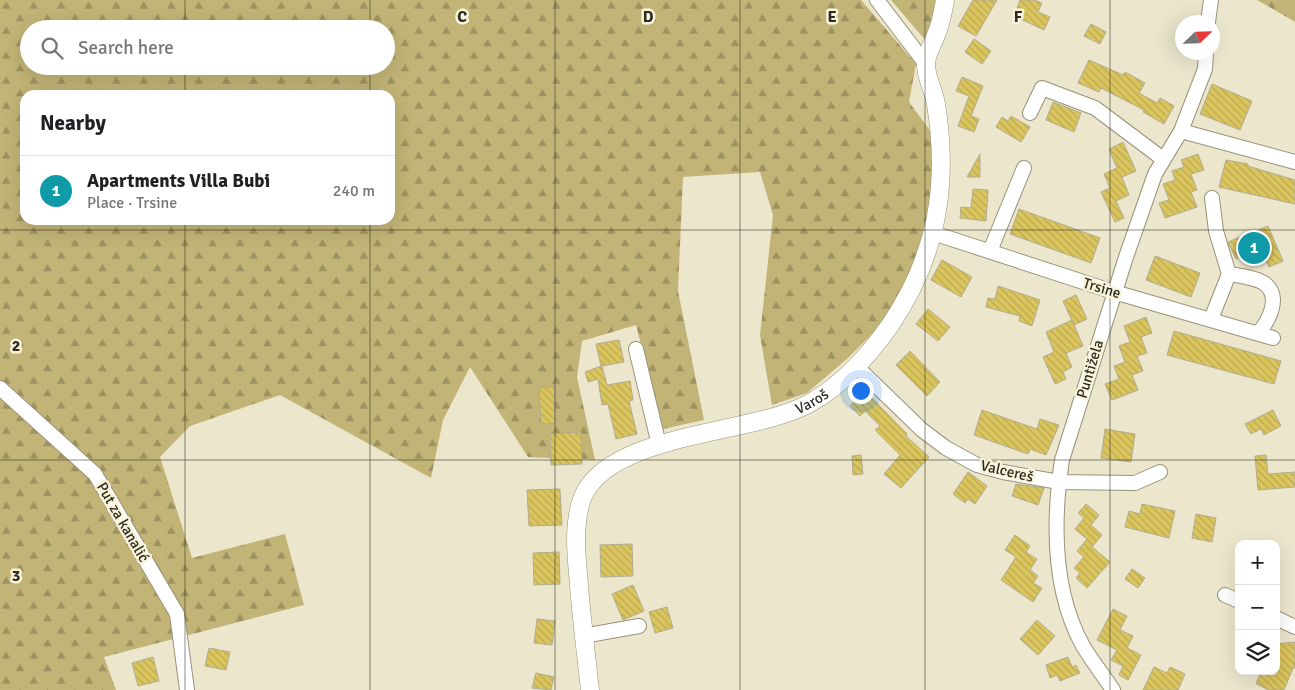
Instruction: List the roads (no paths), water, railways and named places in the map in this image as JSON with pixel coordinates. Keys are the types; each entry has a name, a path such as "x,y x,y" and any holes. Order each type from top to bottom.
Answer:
{"main road":[{"path":"925,63 938,32 946,0"},
{"name":"Varoš","path":"590,690 575,535 580,504 592,479 609,465 659,445 776,418 811,403 857,367 891,324 925,259 933,234 943,174 936,104 925,63"}],"street":[{"path":"877,0 925,63"},
{"path":"1209,15 1211,0"},
{"name":"Puntižela","path":"1113,690 1082,645 1065,599 1056,544 1062,460 1114,292 1155,174 1181,131 1204,69 1205,60"},
{"path":"1030,113 1042,88 1095,108 1163,159"},
{"path":"1181,131 1295,162"},
{"path":"990,251 1024,168"},
{"path":"1211,319 1229,274 1216,231 1212,198"},
{"name":"Trsine","path":"933,234 1114,292 1273,338"},
{"path":"1229,274 1251,278 1265,284 1271,292 1273,304 1267,322 1258,333"},
{"path":"636,348 659,445"},
{"name":"Valcereš","path":"857,367 922,430 946,448 985,467 1059,482 1136,483 1160,472"},
{"name":"Put za kanalić","path":"0,388 95,474 177,614 187,690"},
{"path":"1225,595 1235,599"},
{"path":"1280,620 1295,627"},
{"path":"584,636 640,626"}],"place":[{"name":"Apartments Villa Bubi","path":"1254,248"}]}
